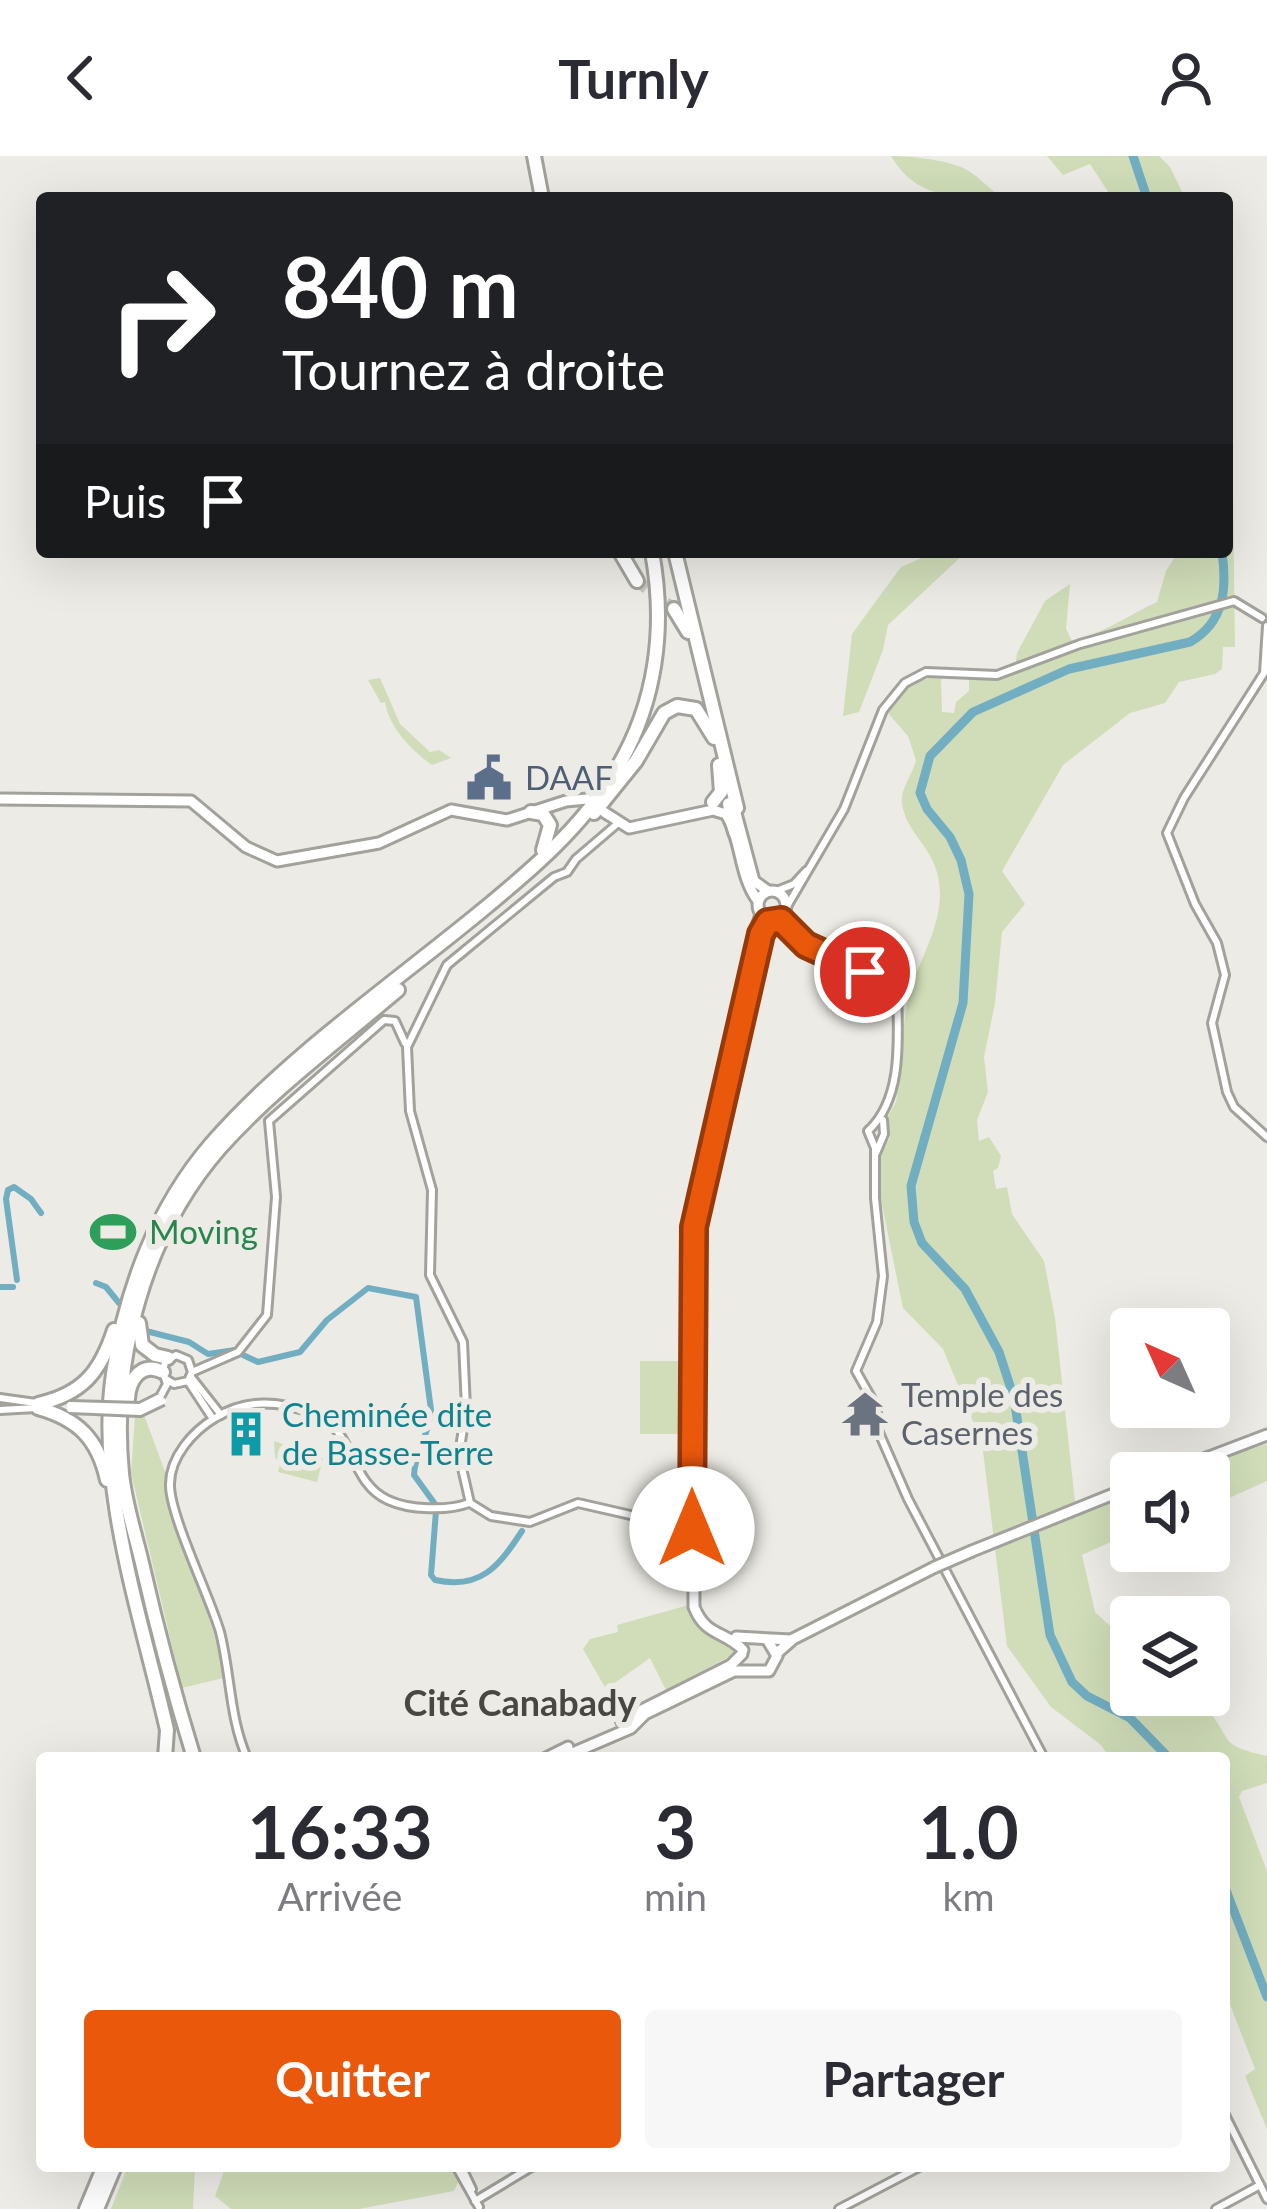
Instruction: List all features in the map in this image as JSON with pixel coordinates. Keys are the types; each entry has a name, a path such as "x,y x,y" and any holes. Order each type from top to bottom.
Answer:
{"highway":[{"path":"530,156 537,192"},
{"path":"624,558 638,581"},
{"path":"38,1406 75,1392 94,1376 173,1198 213,1142 299,1060 533,866 604,789 632,742 655,665 656,558"},
{"path":"589,819 629,762 653,705 663,664 666,620 657,558"},
{"path":"676,558 723,805 735,832"},
{"path":"674,609 691,639 714,738 723,805"},
{"path":"189,1752 125,1496 120,1413 128,1343 148,1271 182,1203 220,1148 244,1124 538,872 618,786 670,708 696,709 714,738"},
{"path":"456,932 549,842 548,818 531,812"},
{"path":"166,1370 146,1349 138,1328 154,1271 182,1203"},
{"path":"139,1268 118,1341 110,1413 112,1472 167,1730 165,1752"},
{"path":"125,1496 130,1383 143,1369 166,1370"},
{"path":"38,1406 68,1418 94,1442 128,1556"},
{"path":"147,1638 176,1752"},
{"path":"86,2209 101,2172"},
{"path":"97,2209 112,2172"}],"main road":[{"path":"0,799 190,800 255,853 277,861 379,843 452,810 490,818 513,819 587,799 572,794 490,818"},
{"path":"513,819 544,802"},
{"path":"604,812 617,824 641,827 723,805 754,881 783,898 780,914 761,934 697,1210 693,1281 694,1606 703,1625 743,1652 748,1670"},
{"path":"735,832 761,914 741,1021"},
{"path":"758,901 771,891"},
{"path":"761,914 780,914"},
{"path":"1220,1452 1267,1435"},
{"path":"559,1752 734,1671 769,1671 777,1653 793,1639 935,1567 1110,1496"},
{"path":"725,1637 793,1639"},
{"path":"572,1752 736,1662 754,1640"},
{"path":"768,1641 777,1653"}],"street":[{"path":"877,1140 868,1131 879,1126 894,1087 898,993 883,979 796,937 780,914 817,860 848,800 894,692 920,675 998,674 1080,644 1234,602 1266,621 1264,674 1184,798 1167,833 1216,943 1225,975 1212,1023 1223,1078 1234,1107 1267,1137"},
{"path":"407,1047 447,965 554,877 567,872 575,859 617,824"},
{"path":"771,891 794,884 817,860"},
{"path":"0,1410 38,1406 140,1412 210,1362 238,1352 267,1315 276,1197 269,1121 384,1020 395,1021 407,1047 410,1111 432,1190 431,1278 463,1342 466,1408 459,1455 470,1503 491,1516 530,1522 578,1503 692,1529"},
{"path":"879,1126 884,1134 877,1140 875,1156 883,1290 877,1322 856,1371 877,1408 877,1429 905,1493 1041,1752"},
{"path":"162,1399 166,1370 176,1355 210,1362"},
{"path":"187,1378 188,1360"},
{"path":"166,1370 187,1378 217,1417"},
{"path":"0,1398 38,1406"},
{"path":"245,1752 230,1708 220,1633 170,1486 179,1454 217,1417 247,1404 270,1402 315,1413 337,1428 362,1479 384,1499 407,1506 470,1503"},
{"path":"1230,2125 1267,2198"},
{"path":"461,2172 478,2204"},
{"path":"462,2172 478,2204"},
{"path":"478,2204 523,2172"},
{"path":"839,2209 910,2172"},
{"path":"1216,2209 1260,2185"},
{"path":"473,2190 487,2194"}],"green space":[{"path":"891,156 945,162 972,173 995,192 936,192 901,170"},
{"path":"1047,156 1159,156 1182,192 1108,192 1090,164 1063,175"},
{"path":"1233,494 1235,647 1223,647 1222,669 1179,682 1165,703 1130,713 1063,765 1002,871 1025,904 1002,932 984,1057 988,1092 977,1120 979,1141 989,1137 1001,1156 993,1171 996,1189 1007,1187 1012,1214 1044,1261 1055,1318 1076,1511 1110,1497 1110,1542 1082,1555 1095,1612 1110,1626 1110,1716 1212,1716 1229,1741 1267,1756 1267,1783 1242,1791 1239,1797 1267,1871 1267,2129 1245,2076 1255,2069 1230,2004 1230,1752 1106,1752 1051,1707 1007,1646 982,1443 943,1349 903,1308 881,1200 880,1155 890,1138 887,1118 896,1102 907,1005 936,921 940,895 935,865 910,826 902,803 916,760 908,736 887,712 916,682 941,678 942,712 954,713 956,702 969,691 969,680 1014,674 1017,653 1045,601 1070,584 1066,629 1072,641 1157,602 1174,558 1233,558"},
{"path":"921,558 960,558 888,625 859,712 843,716 852,634 901,567"},
{"path":"380,678 400,724 430,752 439,750 451,758 432,765 409,745 368,680"},
{"path":"640,1361 683,1361 683,1434 640,1434"},
{"path":"144,1415 222,1658 223,1678 182,1688 131,1473 135,1416"},
{"path":"274,1441 323,1458 317,1482 278,1472 281,1461 275,1458"},
{"path":"1267,1444 1267,1481 1230,1498 1230,1455"},
{"path":"689,1605 699,1628 736,1653 666,1690 650,1658 606,1689 583,1649 590,1639 618,1632 617,1625"},
{"path":"126,2172 195,2172 193,2209 111,2209"},
{"path":"224,2172 454,2172 459,2180 454,2191 359,2209 231,2209 215,2196"}],"waterway":[{"path":"1133,156 1145,192"},
{"path":"1163,1752 1130,1718 1087,1696 1072,1682 1050,1635 1014,1398 999,1352 965,1289 922,1243 914,1222 911,1186 963,1003 969,894 950,837 920,793 930,756 973,712 1069,669 1190,642 1202,634 1221,603 1222,558"},
{"path":"17,1280 8,1190 14,1187 41,1213"},
{"path":"96,1283 119,1303"},
{"path":"0,1287 13,1287"},
{"path":"243,1355 258,1362 300,1352 327,1320 368,1288 416,1297 431,1410 414,1475 435,1504"},
{"path":"142,1330 189,1342 208,1354 235,1350"},
{"path":"436,1511 431,1575 435,1580 477,1578 496,1565 522,1531"},
{"path":"1230,1901 1267,1997"}],"tunnel":[{"path":"637,581 674,609"}],"place":[{"name":"DAAF","path":"489,778"},
{"name":"Moving","path":"113,1232"},
{"name":"Temple des Casernes","path":"865,1414"},
{"name":"Cheminée dite de Basse-Terre","path":"246,1434"}],"district":[{"name":"Cité Canabady","path":"520,1703"}],"route":[{"path":"692,1529 694,1227 761,934 768,922 781,920 806,945 865,972"}]}
